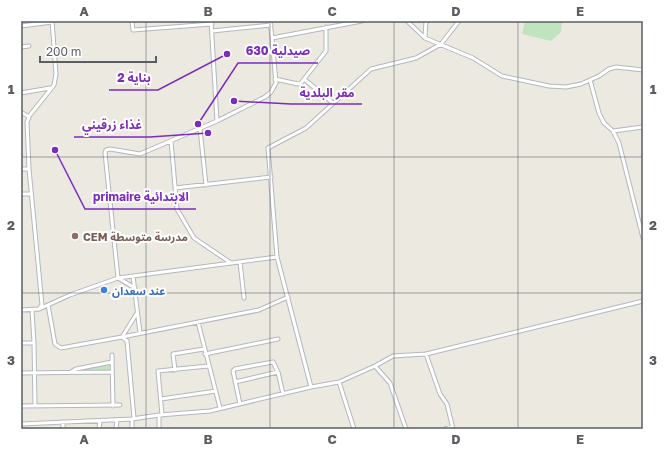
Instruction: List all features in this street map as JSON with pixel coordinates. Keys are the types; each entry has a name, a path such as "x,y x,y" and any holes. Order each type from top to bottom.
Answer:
{"street":[{"path":"132,21 133,30 212,23 217,121"},
{"path":"272,38 362,21"},
{"path":"407,21 425,38 473,58 502,76 549,86 566,88 581,84 609,69 616,67 643,70"},
{"path":"425,38 426,21"},
{"path":"311,387 277,257 268,148 306,128 370,69 416,58 440,44 459,21"},
{"path":"21,26 52,22 56,74 54,84 29,117 27,122 31,194 42,306 39,309"},
{"path":"118,278 105,153 106,150 110,149 140,154 217,121 265,96 274,88 275,79 270,23 212,31"},
{"path":"275,79 299,84 304,79 326,51 326,27"},
{"path":"21,47 29,46"},
{"path":"304,79 334,103"},
{"path":"590,80 599,113 604,123 613,131 619,142 643,238"},
{"path":"21,93 50,88"},
{"path":"21,112 29,117"},
{"path":"613,131 643,126"},
{"path":"200,129 206,185"},
{"path":"172,141 177,208 194,238 231,263"},
{"path":"21,169 29,169"},
{"path":"175,188 271,177"},
{"path":"21,194 31,194"},
{"path":"21,310 39,309 70,295 118,278 277,257"},
{"path":"240,262 244,298"},
{"path":"133,276 140,333"},
{"path":"118,278 135,288"},
{"path":"48,305 55,344 61,348 259,310 288,297"},
{"path":"21,424 133,419 210,411 311,387 340,382 393,356 426,354 643,301"},
{"path":"32,310 35,406"},
{"path":"122,337 138,313"},
{"path":"198,322 208,366 220,408"},
{"path":"122,337 127,341 133,419 132,429"},
{"path":"205,354 278,339"},
{"path":"21,343 34,343"},
{"path":"175,370 173,354 204,349"},
{"path":"426,354 440,394 447,404 453,428 445,429"},
{"path":"112,355 111,372 113,406"},
{"path":"70,373 76,369 112,362"},
{"path":"240,404 233,371 235,369 273,362 278,372 283,394"},
{"path":"159,429 161,399 158,371 208,366"},
{"path":"375,366 390,383 406,429"},
{"path":"21,373 111,372"},
{"path":"235,382 278,372"},
{"path":"340,382 354,429"},
{"path":"161,399 216,391"},
{"path":"21,406 120,405"},
{"path":"99,429 100,420"},
{"path":"116,420 116,429"},
{"path":"63,422 63,429"}],"green space":[{"path":"525,21 562,21 561,32 551,41 522,34"},
{"path":"109,362 110,370 76,371 75,368"}],"place":[{"name":"بناية 2","path":"227,54"},
{"name":"مقر البلدية","path":"234,101"},
{"name":"صيدلية 630","path":"198,124"},
{"name":"غذاء زرقيني","path":"208,133"},
{"name":"primaire الابتدائية","path":"55,150"},
{"name":"CEM مدرسة متوسطة","path":"75,236"},
{"name":"عند سعدان","path":"104,290"}]}
